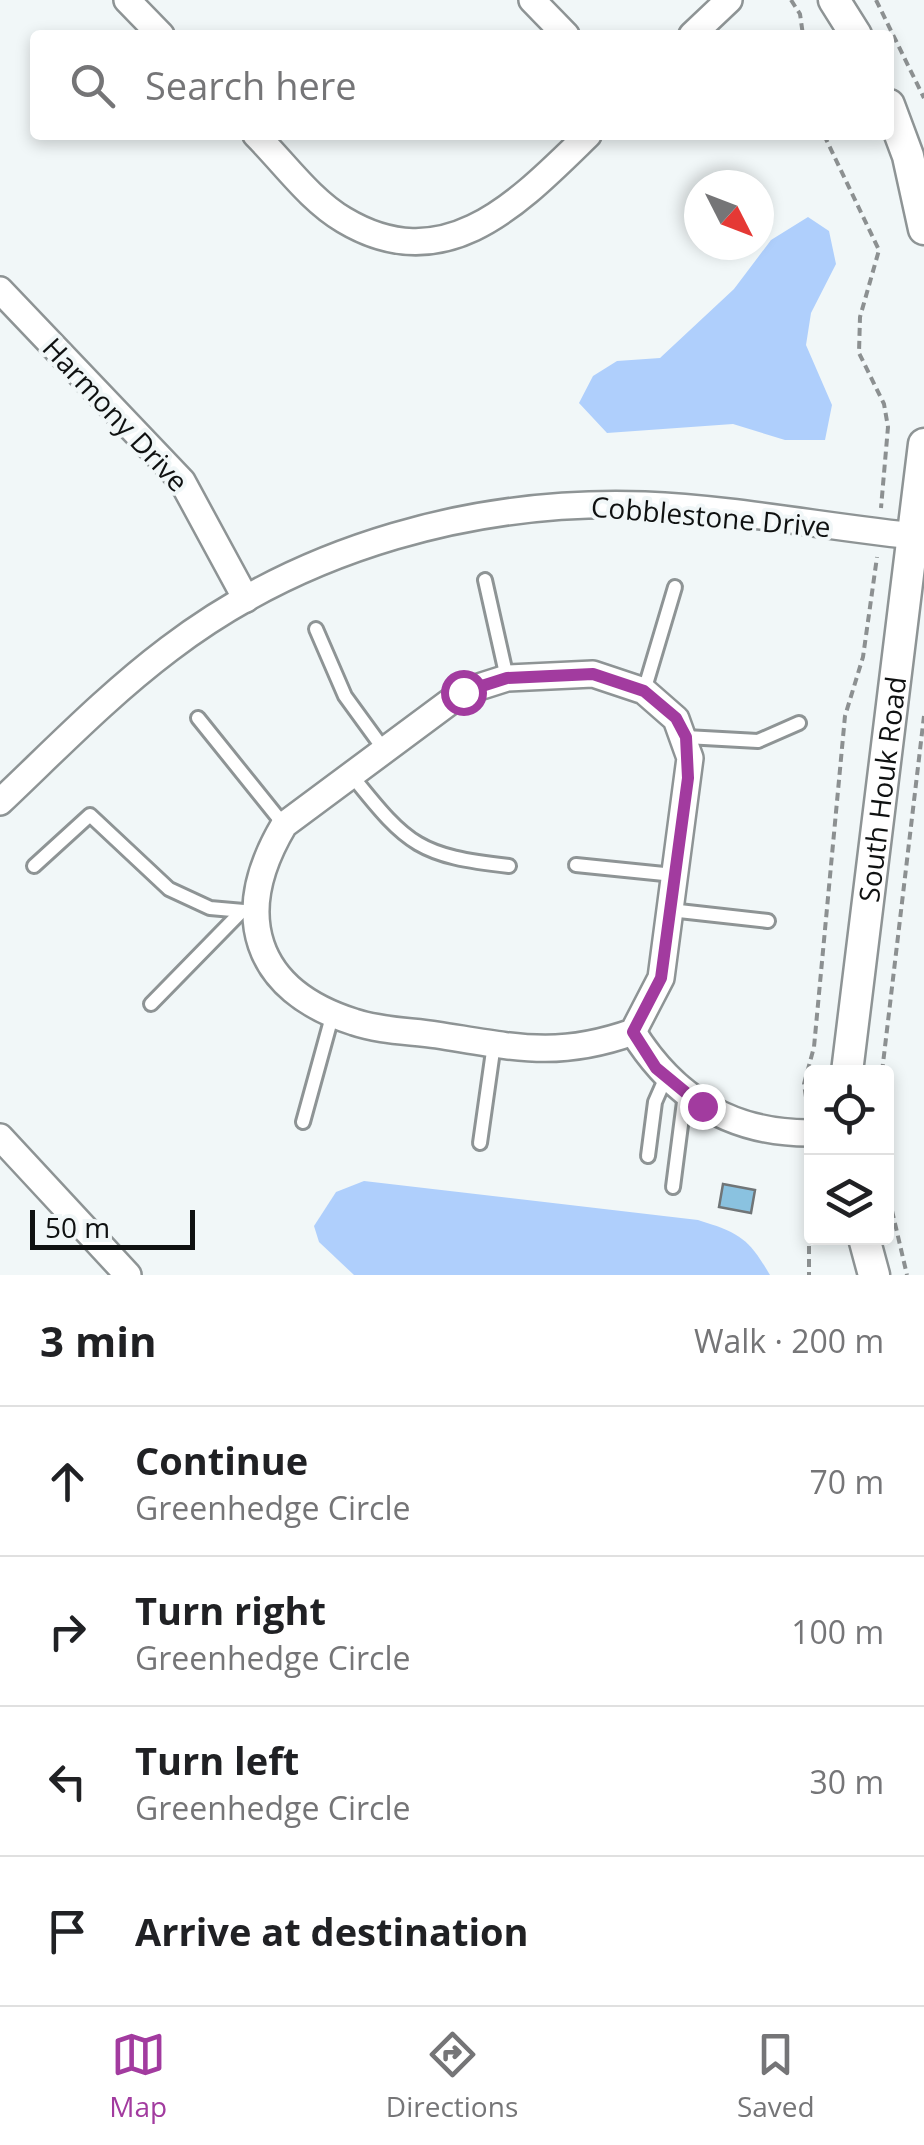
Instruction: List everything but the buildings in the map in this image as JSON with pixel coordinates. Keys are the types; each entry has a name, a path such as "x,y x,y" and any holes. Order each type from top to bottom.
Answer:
{"street":[{"path":"127,0 156,30"},
{"path":"532,0 561,30"},
{"path":"697,30 729,0"},
{"path":"834,0 853,30"},
{"path":"894,118 908,156 924,229"},
{"path":"261,140 342,219 365,231 418,242 459,234 497,217 582,140"},
{"name":"Harmony Drive","path":"0,290 182,480 246,599"},
{"name":"South Houk Road","path":"848,1065 918,537 924,444"},
{"name":"Cobblestone Drive","path":"0,802 121,688 170,648 246,599 337,556 396,535 520,509 648,505 918,537"},
{"path":"593,674 644,691 676,718 686,737 688,778 661,978 633,1032 590,1047 557,1050 356,1023 286,987 266,964 249,911 267,854 284,826 463,692 507,678 593,674"},
{"path":"633,1032 666,1077 685,1094 731,1120 772,1132 804,1133"},
{"path":"0,1138 128,1275"},
{"path":"866,1245 874,1275"}],"lane":[{"path":"485,580 507,678"},
{"path":"644,691 675,587"},
{"path":"316,629 346,696 385,751"},
{"path":"198,718 284,826"},
{"path":"686,737 758,741 799,723"},
{"path":"353,777 413,845 448,860 509,866"},
{"path":"34,866 90,815 169,889 210,908 249,911"},
{"path":"576,865 674,875"},
{"path":"670,910 768,921"},
{"path":"151,1004 249,911"},
{"path":"303,1122 333,1014"},
{"path":"480,1142 494,1044"},
{"path":"648,1156 655,1102 666,1077"},
{"path":"674,1188 685,1094"}],"path":[{"path":"791,0 800,14 803,30"},
{"path":"876,0 891,30"},
{"path":"894,37 924,98"},
{"path":"809,1065 845,716 863,658 880,532 888,427 884,404 859,353 860,318 879,250 826,140"},
{"path":"883,1065 924,716"},
{"path":"809,1275 810,1155"},
{"path":"894,1219 907,1275"}],"water":[{"path":"808,217 829,231 836,264 811,313 806,345 832,405 825,440 785,440 733,424 607,433 579,403 593,376 617,361 660,358 734,289 756,260 774,260 774,238"},
{"path":"364,1181 698,1220 742,1238 770,1275 354,1275 319,1242 314,1226 336,1192"}],"route":[{"path":"463,692 507,678 593,674 622,680 644,691 676,718 686,737 690,758 661,978 653,1001 633,1032 656,1068 702,1106"}]}
